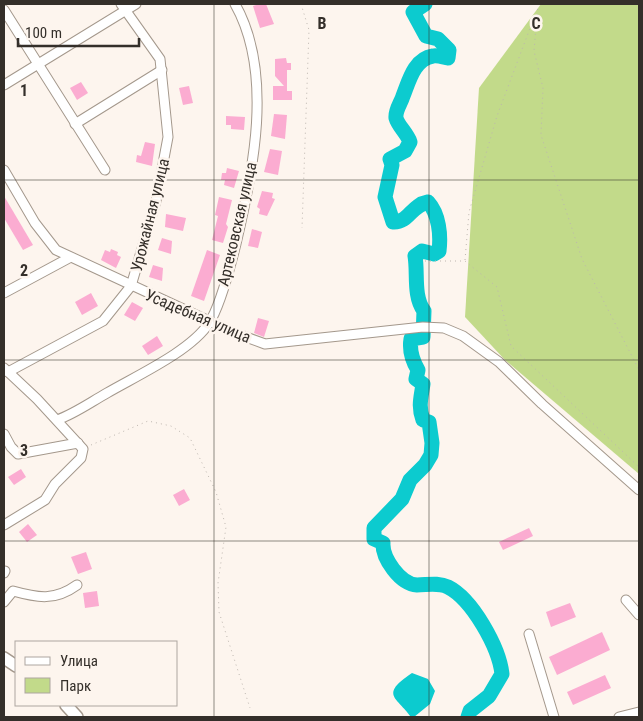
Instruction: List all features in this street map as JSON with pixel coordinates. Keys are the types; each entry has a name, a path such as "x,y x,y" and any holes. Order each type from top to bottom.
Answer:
{"main road":[{"path":"4,658 15,665"},
{"path":"67,706 77,717"}],"lane":[{"path":"4,85 123,7 136,4"},
{"name":"Артековская улица","path":"57,420 154,366 194,340 210,322 230,269 244,209 256,140 256,84 253,52 235,4"},
{"name":"Урожайная улица","path":"6,370 103,321 131,286 156,201 168,137 160,59 123,7"},
{"path":"4,10 105,170"},
{"path":"75,124 162,70"},
{"name":"Усадебная улица","path":"4,170 35,223 56,250 69,258 210,322 266,344 423,327 444,328 463,336 499,362 542,404 639,490"},
{"path":"4,293 69,258"},
{"path":"4,525 45,500 55,484 81,458 81,446 6,370"},
{"path":"4,434 11,447 18,454 81,446"},
{"path":"4,602 13,591 38,598 66,593 78,585"},
{"path":"626,600 639,615"},
{"path":"529,634 554,717"},
{"path":"619,717 639,712"}],"path":[{"path":"301,4 309,30 302,228"},
{"path":"465,261 469,212 497,116 538,4"},
{"path":"536,13 534,51 544,88 541,135 582,259 639,370"},
{"path":"425,261 465,261 497,287 512,346 639,467"},
{"path":"81,446 148,421 171,426 190,438 216,492 226,527 218,583 219,612 250,708"}],"green space":[{"path":"541,4 639,4 639,474 505,360 465,317 479,88"}],"water":[{"path":"412,673 428,679 435,691 430,704 414,717 411,717 396,700 393,691 402,680"}],"building":[{"path":"266,4 274,24 260,28 253,6"},
{"path":"286,58 287,63 291,63 291,70 287,70 287,91 292,91 292,100 273,100 273,86 284,86 275,76 275,59"},
{"path":"81,82 88,93 77,100 70,88"},
{"path":"189,86 193,103 183,105 179,88"},
{"path":"274,114 287,115 285,139 271,136"},
{"path":"226,116 245,117 244,130 231,129 231,125 226,125"},
{"path":"145,142 155,144 152,166 136,162 137,155 141,156"},
{"path":"270,149 282,151 278,175 264,172"},
{"path":"227,168 239,171 234,188 224,185 225,180 221,180 222,173 226,173"},
{"path":"262,191 273,193 272,198 275,199 267,216 259,214 260,209 257,207"},
{"path":"4,196 33,245 23,250 4,218"},
{"path":"219,197 232,200 226,224 228,227 223,243 212,240 218,216 215,215"},
{"path":"166,214 186,218 183,231 165,227"},
{"path":"252,229 262,232 258,248 248,246"},
{"path":"162,238 172,241 171,254 158,250"},
{"path":"111,249 118,252 117,255 121,257 116,268 101,260 105,250 110,252"},
{"path":"207,250 220,255 204,301 191,296"},
{"path":"153,265 163,268 162,281 149,277"},
{"path":"91,293 98,306 82,315 75,302"},
{"path":"132,302 143,308 135,321 124,315"},
{"path":"258,318 269,321 264,337 254,333"},
{"path":"157,336 163,346 148,355 142,346"},
{"path":"21,469 26,477 14,485 8,477"},
{"path":"184,489 190,500 179,506 173,495"},
{"path":"28,524 37,535 27,542 19,532"},
{"path":"529,528 533,536 503,550 499,542"},
{"path":"86,552 92,569 78,574 71,557"},
{"path":"97,591 99,606 85,608 83,593"},
{"path":"570,603 576,617 551,627 546,612"},
{"path":"602,632 610,650 557,675 549,657"},
{"path":"605,675 611,688 573,705 567,692"}],"waterway":[{"path":"425,4 413,12 426,36 438,39 449,50 448,58 433,56 421,61 410,78 396,115 397,121 410,142 405,151 390,159 392,165 385,197 393,222 403,220 422,204 428,202 435,212 438,225 439,251 434,254 422,251 415,256 418,298 424,311 423,337 411,339 410,343 414,363 418,370 416,379 423,384 420,402 423,420 429,422 432,443 431,455 425,465 410,480 402,499 374,528 374,539 383,543 383,549 389,563 404,580 417,585 444,585 457,593 475,613 490,638 496,651 502,674 489,696 470,711 468,717"}]}
